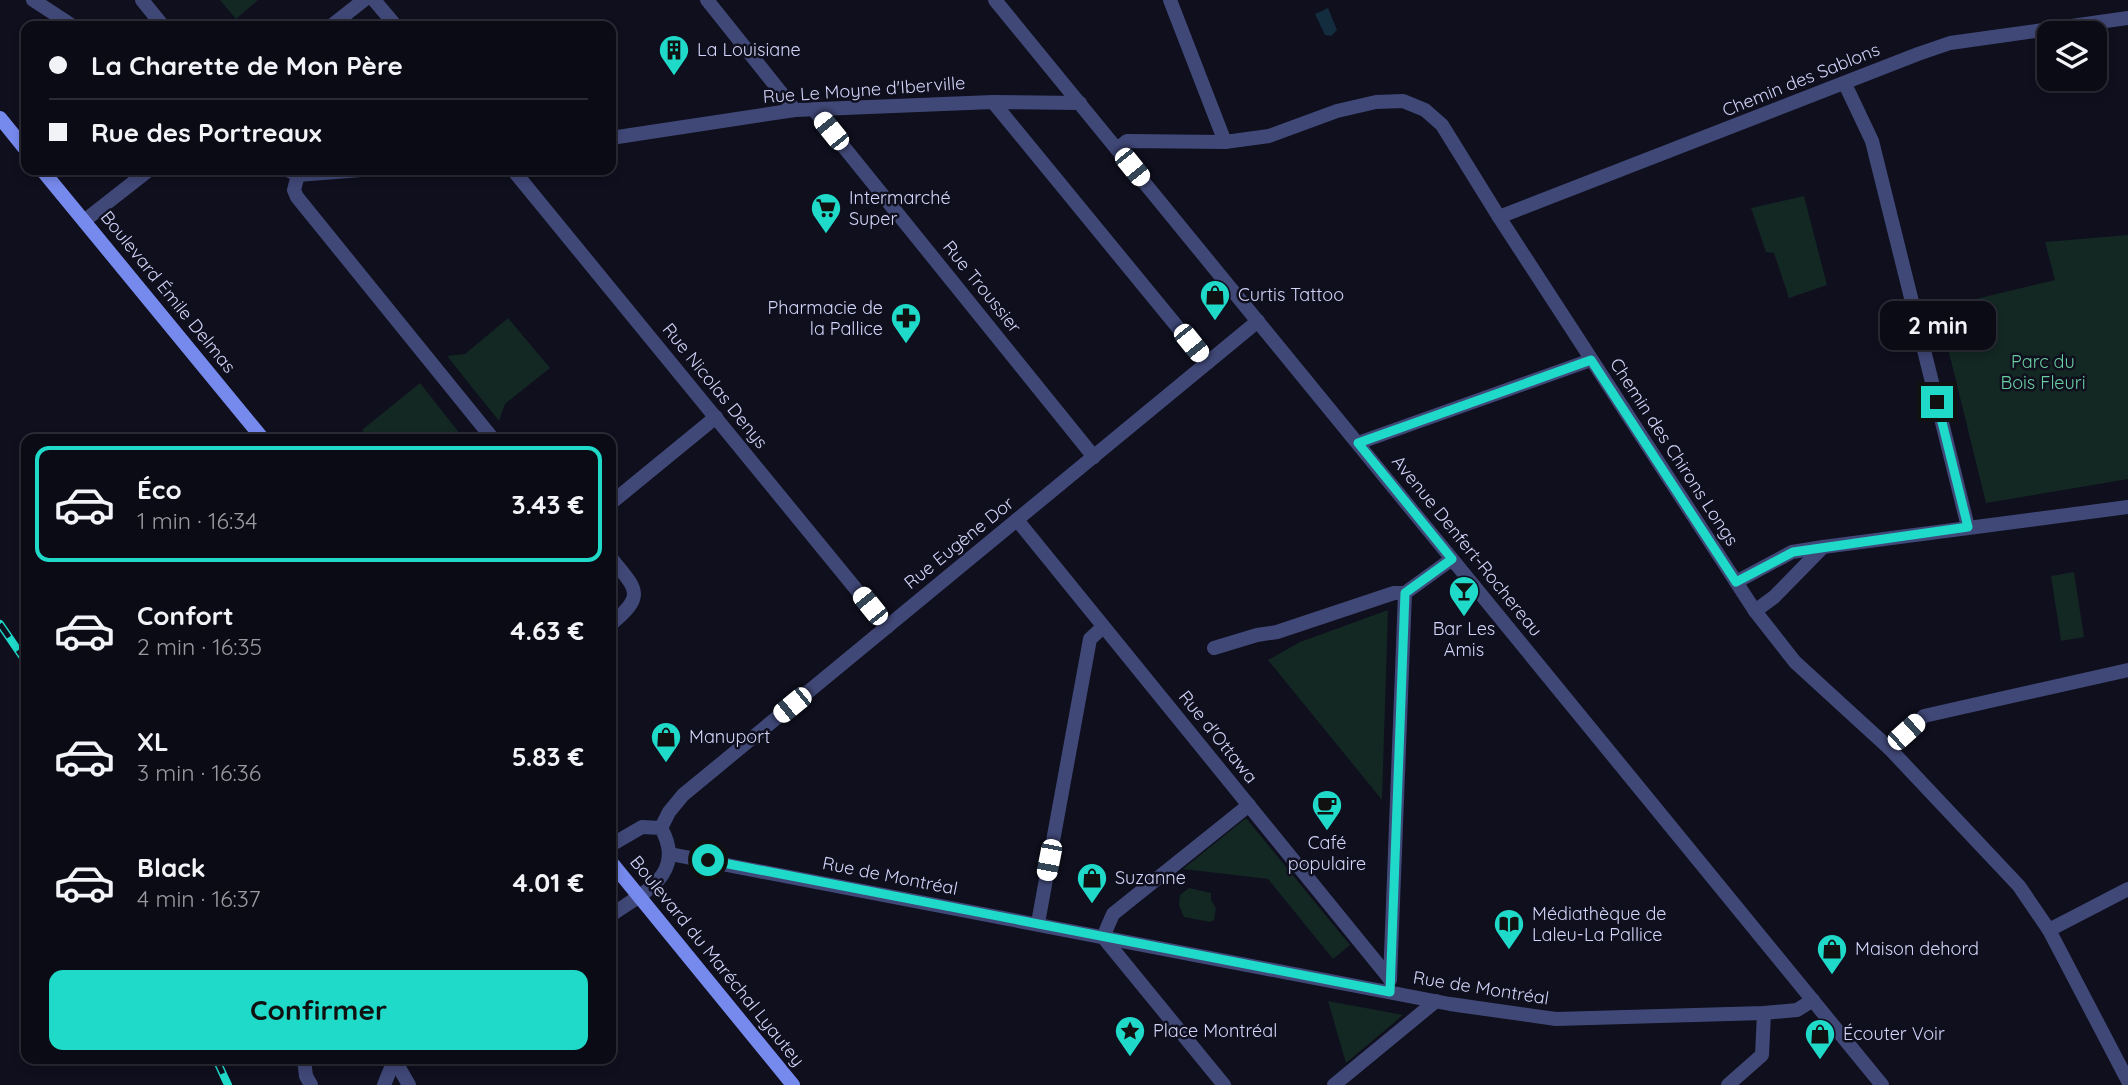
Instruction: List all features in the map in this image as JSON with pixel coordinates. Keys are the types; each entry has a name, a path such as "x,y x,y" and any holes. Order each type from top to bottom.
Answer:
{"main road":[{"path":"0,118 21,144"},
{"name":"Boulevard Émile Delmas","path":"46,175 259,434"},
{"name":"Boulevard du Maréchal Lyautey","path":"616,868 793,1085"}],"street":[{"path":"33,0 65,21"},
{"path":"142,0 156,21"},
{"path":"337,21 364,0"},
{"path":"374,0 392,21"},
{"path":"707,0 795,110"},
{"name":"Avenue Denfert-Rochereau","path":"995,0 1882,1085"},
{"path":"1170,0 1225,142"},
{"name":"Chemin des Sablons","path":"1499,217 1950,43 2128,18"},
{"path":"1845,84 1872,141 1968,527"},
{"name":"Chemin des Chirons Longs","path":"1117,149 1127,141 1225,142 1269,136 1337,111 1376,102 1403,101 1425,110 1441,125 1755,611 1795,662 1889,748 2019,886 2049,930 2128,1081"},
{"path":"993,102 1207,363"},
{"name":"Rue Le Moyne d'Iberville","path":"616,137 795,110 993,102 1080,103"},
{"name":"Rue Troussier","path":"814,110 1094,457"},
{"path":"84,221 143,175"},
{"path":"293,175 297,197 489,434"},
{"name":"Rue Nicolas Denys","path":"517,175 887,626"},
{"name":"Rue Eugène Dor","path":"661,828 669,812 683,795 1258,321"},
{"path":"1358,443 1591,360"},
{"path":"616,499 716,417"},
{"path":"1736,582 1793,552 2128,508"},
{"name":"Rue d'Ottawa","path":"1017,520 1249,805 1390,985"},
{"path":"1755,611 1774,597 1823,547"},
{"path":"1214,648 1276,632 1394,593 1405,593 1452,559"},
{"path":"616,564 632,584 634,593 631,607 616,620"},
{"path":"1390,985 1405,593"},
{"path":"1038,923 1090,639 1103,626"},
{"path":"1889,748 1924,716 2128,670"},
{"path":"1224,1085 1103,937 1113,914 1249,805"},
{"path":"616,842 642,827 661,828 668,840 670,853 667,870 657,881 616,911"},
{"name":"Rue de Montréal","path":"670,853 1103,937 1390,985 1436,1001 1556,1019 1764,1013 1797,1010 1813,1000"},
{"path":"2049,930 2128,889"},
{"path":"1334,1085 1436,1001"},
{"path":"1728,1085 1762,1055 1764,1013"},
{"path":"304,1064 305,1082"},
{"path":"384,1085 392,1064"},
{"path":"396,1064 409,1085"}],"green space":[{"path":"220,0 258,0 236,19"},
{"path":"1804,196 1827,285 1789,298 1774,253 1766,252 1751,208"},
{"name":"Parc du Bois Fleuri","path":"2128,235 2128,479 1986,503 1938,308 2055,280 2045,242"},
{"path":"508,318 550,368 505,404 499,421 447,356 465,354"},
{"path":"420,383 460,434 366,434 362,430"},
{"path":"2074,572 2084,637 2061,641 2051,576"},
{"path":"1388,610 1382,800 1268,660 1300,642"},
{"path":"1246,818 1350,945 1333,959 1268,879 1183,869"},
{"path":"1189,888 1211,893 1211,900 1216,908 1214,920 1210,922 1184,917 1179,905 1180,895"},
{"path":"1328,1001 1403,1015 1346,1063"}],"water":[{"path":"1328,8 1337,30 1331,36 1325,35 1315,14"}],"railway":[{"path":"0,624 21,655"},
{"path":"218,1064 228,1085"}],"place":[{"name":"La Louisiane","path":"674,77"},
{"name":"Intermarché Super","path":"826,235"},
{"name":"Curtis Tattoo","path":"1215,322"},
{"name":"Pharmacie de la Pallice","path":"906,345"},
{"name":"Bar Les Amis","path":"1464,618"},
{"name":"Manuport","path":"666,764"},
{"name":"Café populaire","path":"1327,832"},
{"name":"Suzanne","path":"1092,905"},
{"name":"Médiathèque de Laleu-La Pallice","path":"1509,951"},
{"name":"Maison dehord","path":"1832,976"},
{"name":"Place Montréal","path":"1130,1058"},
{"name":"Écouter Voir","path":"1820,1061"}],"route":[{"path":"708,860 1390,992 1405,593 1452,559 1358,443 1591,360 1736,582 1793,552 1968,527 1937,402"}]}
